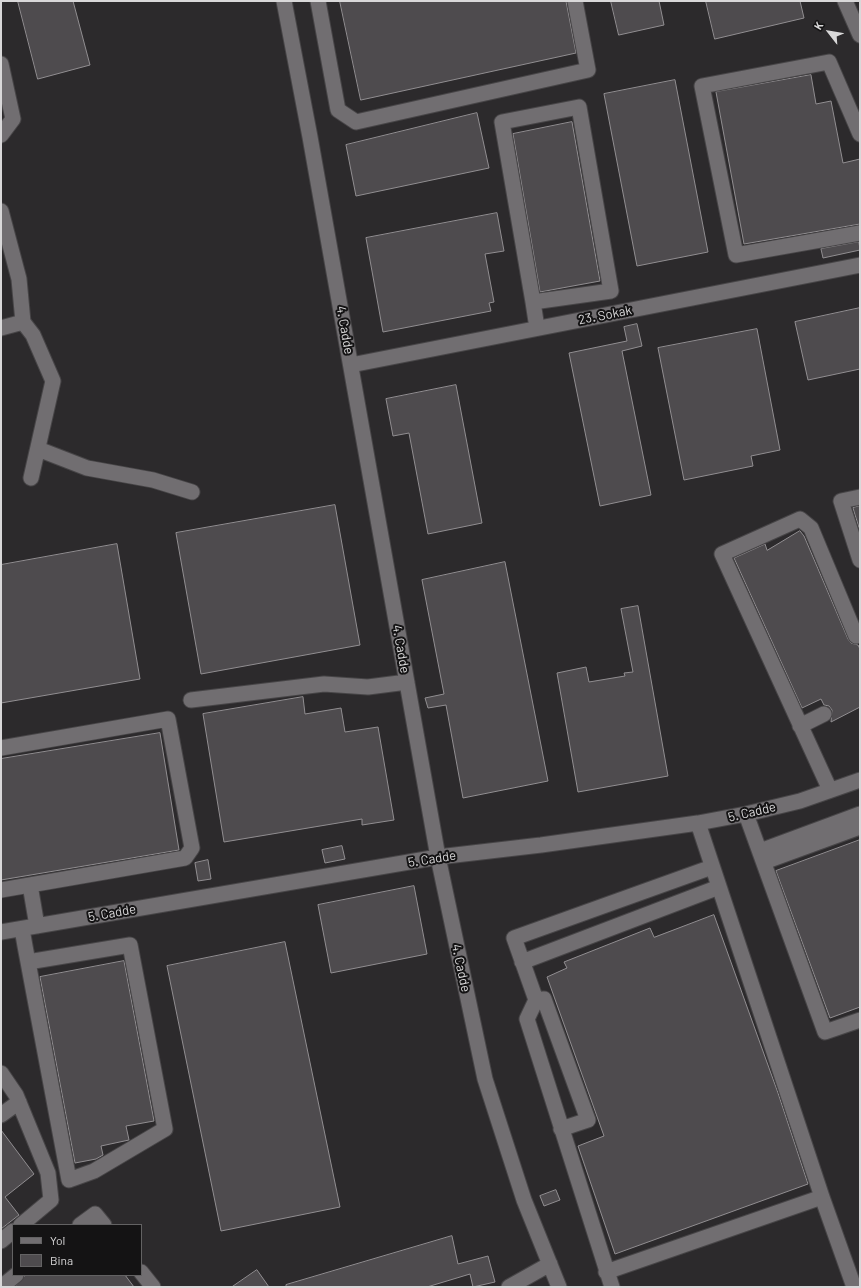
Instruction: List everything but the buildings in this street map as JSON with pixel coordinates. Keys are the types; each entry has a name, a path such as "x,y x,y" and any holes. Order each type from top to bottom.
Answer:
{"street":[{"name":"4. Cadde","path":"284,1 351,365 438,857 485,1079 524,1200 559,1287"},
{"path":"318,1 338,110 356,122 588,70 575,1"},
{"path":"846,1 860,35"},
{"path":"860,134 829,62 702,86 736,255 860,233"},
{"path":"1,64 13,118 1,135"},
{"path":"533,302 611,291 579,107 502,122 537,328"},
{"path":"1,211 18,280 23,322 33,335 53,381 31,478"},
{"name":"23. Sokak","path":"351,365 860,265"},
{"path":"1,328 23,322"},
{"path":"38,449 86,468 152,480 192,492"},
{"path":"860,497 841,501 860,560"},
{"path":"830,790 722,554 800,519 811,528 856,636"},
{"path":"191,700 324,684 368,687 407,682"},
{"path":"800,726 824,714"},
{"path":"1,748 168,719 192,848 185,858 1,890"},
{"name":"5. Cadde","path":"1,932 438,857 542,845 698,823 746,814 800,801 860,780"},
{"path":"746,814 826,1032 860,1020"},
{"path":"762,856 860,814"},
{"path":"698,823 822,1197 854,1287"},
{"path":"762,856 860,827"},
{"path":"612,1287 527,1019 536,1000 514,938 712,867"},
{"path":"30,885 37,926"},
{"path":"522,962 719,887"},
{"path":"22,929 28,962 69,1180 94,1171 165,1129 130,945 28,962"},
{"path":"536,1000 544,999 588,1120 561,1129"},
{"path":"1,1072 19,1102 48,1173 51,1200 21,1224"},
{"path":"1,1115 19,1102"},
{"path":"606,1272 822,1197"},
{"path":"81,1224 95,1214 103,1224"},
{"path":"1,1241 12,1232"},
{"path":"509,1287 550,1264"},
{"path":"142,1273 153,1287"},
{"path":"1,1286 15,1276"}]}
